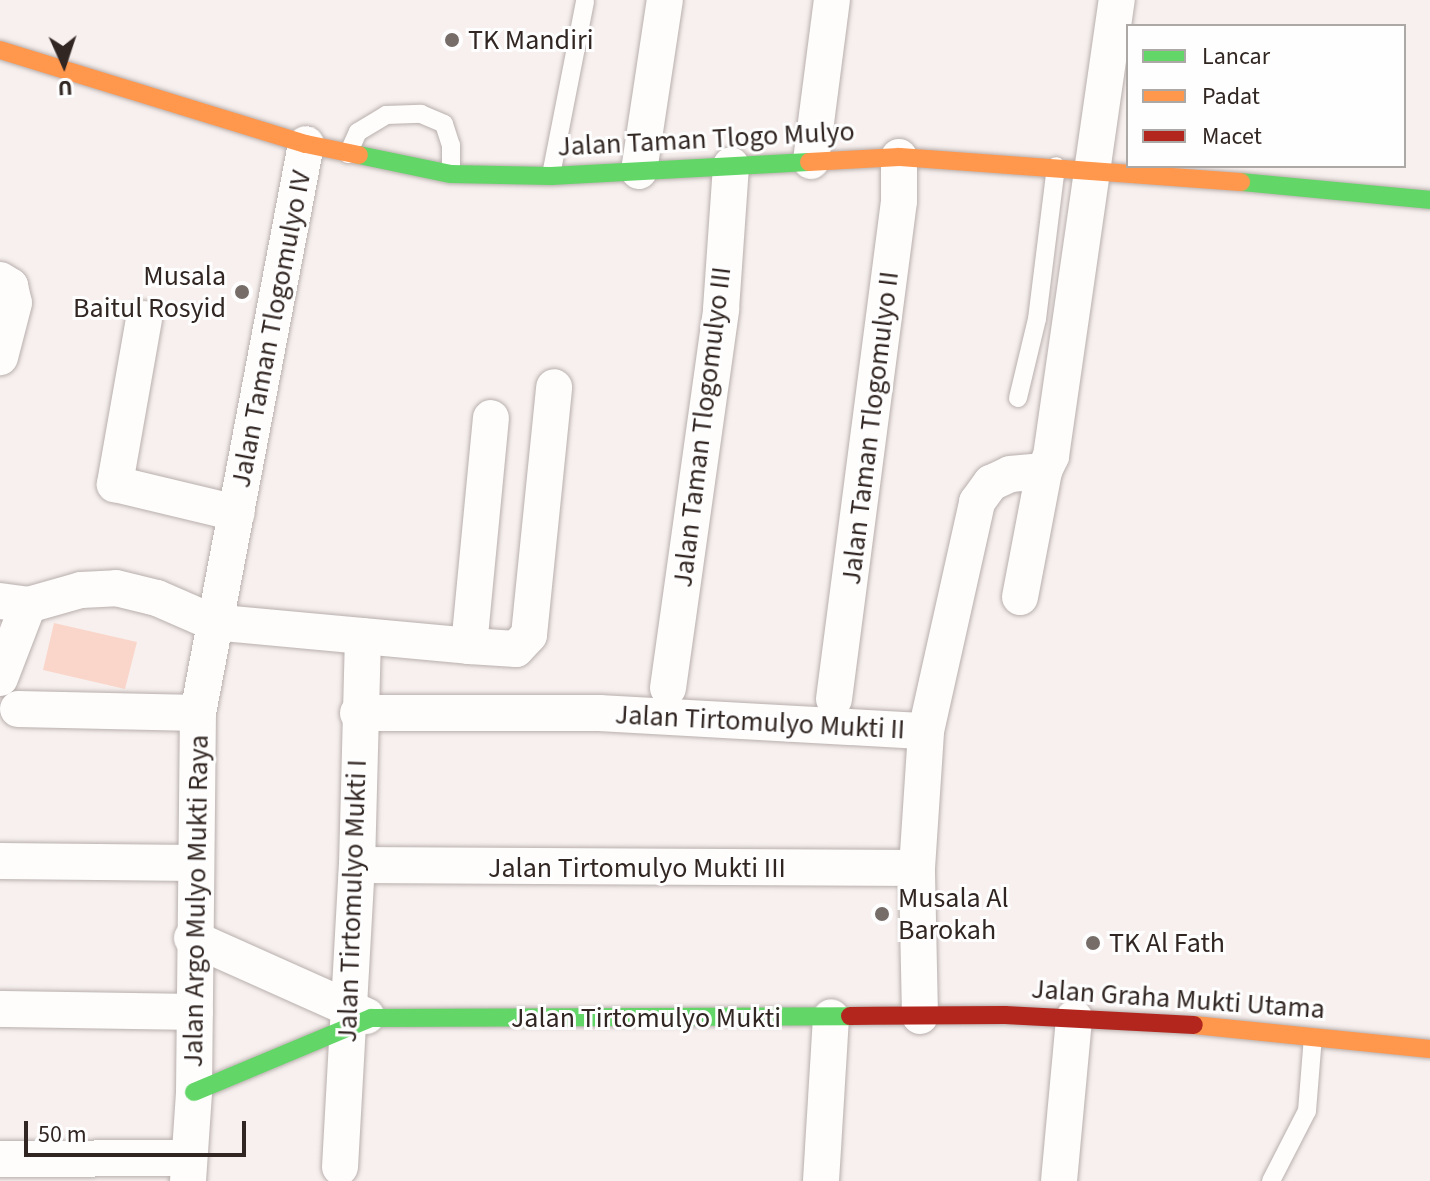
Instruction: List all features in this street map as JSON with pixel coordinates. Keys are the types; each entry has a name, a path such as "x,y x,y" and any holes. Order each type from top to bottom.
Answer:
{"street":[{"path":"639,171 665,0"},
{"path":"811,161 832,0"},
{"path":"1020,597 1044,471 1058,422 1117,0"},
{"name":"Jalan Taman Tlogo Mulyo","path":"0,50 306,144 451,174 551,176 899,157 1359,181 1430,200"},
{"name":"Jalan Taman Tlogomulyo IV","path":"212,622 237,513 306,144"},
{"name":"Jalan Taman Tlogomulyo II","path":"834,699 899,201 899,157"},
{"name":"Jalan Taman Tlogomulyo III","path":"668,688 721,309 731,165"},
{"path":"0,280 10,286 14,303 0,357"},
{"name":"Jalan Taman Tlogomulyo IV","path":"144,319 115,484 237,513"},
{"path":"0,678 14,603 81,590 116,588 157,598 212,622 516,649 529,635 554,387"},
{"path":"469,646 491,418"},
{"path":"926,731 977,502 991,483 1010,474 1044,471"},
{"name":"Jalan Argo Mulyo Mukti Raya","path":"188,1170 194,1092 192,938 198,713 212,622"},
{"name":"Jalan Tirtomulyo Mukti I","path":"340,1167 355,1017 358,713 363,636"},
{"path":"18,709 198,713"},
{"name":"Jalan Tirtomulyo Mukti II","path":"358,713 599,713 926,731 917,868 920,1016"},
{"path":"0,861 196,863"},
{"name":"Jalan Tirtomulyo Mukti III","path":"357,865 917,868"},
{"name":"Jalan Tirtomulyo Mukti","path":"192,938 355,1017"},
{"path":"0,1009 195,1012"},
{"name":"Jalan Tirtomulyo Mukti","path":"194,1092 355,1017 920,1016"},
{"name":"Jalan Graha Mukti Utama","path":"920,1016 1074,1018 1430,1049"},
{"path":"821,1181 831,1017"},
{"path":"1059,1181 1074,1018"},
{"path":"0,1159 37,1170 188,1170"}],"lane":[{"path":"551,176 585,1"},
{"path":"348,154 358,132 386,115 421,114 444,124 451,145 451,174"},
{"path":"1018,398 1037,319 1056,166"},
{"path":"1271,1181 1307,1111 1313,1037"}],"shaded area":[{"path":"54,623 137,642 125,689 43,670"}],"traffic: fast":[{"path":"359,155 451,174 551,176 809,162"},
{"path":"1241,182 1430,200"},
{"path":"194,1092 371,1018 850,1016"}],"traffic: slow":[{"path":"0,50 306,144 359,155"},
{"path":"809,162 899,157 1241,182"},
{"path":"1194,1025 1430,1049"}],"traffic: jam":[{"path":"850,1016 1005,1015 1194,1025"}],"place":[{"name":"TK Mandiri","path":"452,40"},
{"name":"Musala Baitul Rosyid","path":"242,292"},
{"name":"Musala Al Barokah","path":"882,914"},
{"name":"TK Al Fath","path":"1093,943"}]}
